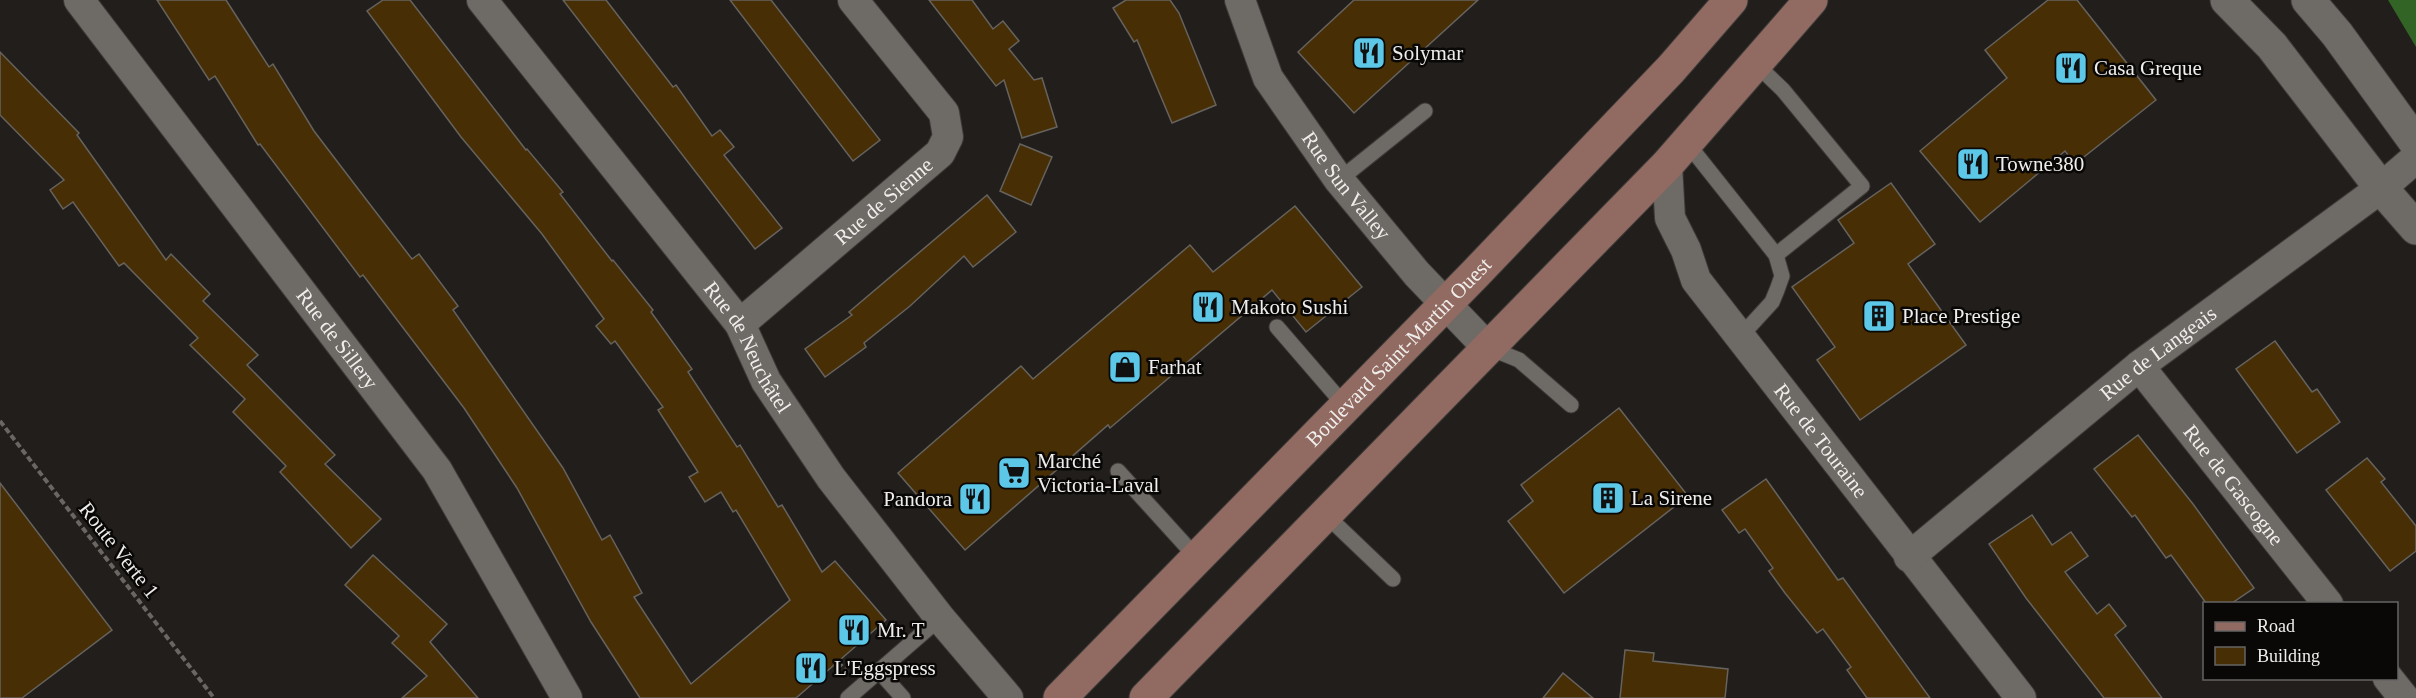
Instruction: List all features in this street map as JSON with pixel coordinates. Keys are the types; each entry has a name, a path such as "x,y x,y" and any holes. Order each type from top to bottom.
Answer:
{"main road":[{"name":"Boulevard Saint-Martin Ouest","path":"1060,698 1671,69 1731,0"},
{"path":"1146,698 1677,154 1811,0"}],"street":[{"name":"Rue de Sillery","path":"79,0 437,470 567,698"},
{"name":"Rue de Neuchâtel","path":"482,0 740,324 765,381 797,430 940,618 1008,698"},
{"name":"Rue de Sienne","path":"740,324 940,153 948,137 944,113 853,0"},
{"name":"Rue Sun Valley","path":"1240,0 1268,78 1340,180 1445,304 1487,347"},
{"path":"2227,0 2272,46 2381,188 2416,228"},
{"path":"2308,0 2337,34 2416,143"},
{"name":"Rue de Touraine","path":"1677,154 1671,221 1686,250 1696,280 2020,698"},
{"name":"Rue de Langeais","path":"1909,557 2139,366 2381,188 2416,158"},
{"name":"Rue de Gascogne","path":"2139,366 2327,602"},
{"path":"2390,680 2404,698"}],"lane":[{"path":"1756,64 1783,90 1862,186 1776,255"},
{"path":"1340,180 1425,111"},
{"path":"1677,154 1776,255 1782,276 1772,302 1739,338"},
{"path":"1277,327 1346,406"},
{"path":"1487,347 1519,360 1571,405"},
{"path":"1118,471 1197,558"},
{"path":"1326,514 1393,579"},
{"path":"848,698 940,618"},
{"path":"879,671 903,698"}],"path":[{"name":"Route Verte 1","path":"0,421 214,698"}],"green space":[{"path":"2388,0 2416,0 2416,47"}],"building":[{"path":"157,0 226,0 269,67 273,64 314,131 412,259 419,254 458,306 453,310 563,468 602,540 610,535 642,593 634,597 691,684 790,600 736,510 733,512 721,492 705,502 689,477 698,472 658,410 663,407 615,341 611,344 596,326 604,319 542,234 461,137 367,11 383,0 410,0 526,150 563,192 560,194 612,261 653,310 651,312 692,369 688,372 737,447 740,445 778,507 782,505 822,572 835,561 886,620 796,698 640,698 591,622 517,488 464,408 363,275 360,277 260,144 258,145 215,76 209,80"},
{"path":"563,0 606,0 673,87 676,85 712,136 720,130 734,147 724,155 782,228 755,249"},
{"path":"730,0 771,0 880,140 853,161"},
{"path":"929,0 972,0 993,29 1003,21 1019,41 1009,49 1034,80 1042,78 1057,127 1022,138 1004,80 996,86"},
{"path":"1126,0 1170,0 1179,13 1216,105 1172,123 1137,40 1134,42 1113,8"},
{"path":"1354,0 1478,0 1354,113 1298,52"},
{"path":"2048,0 2077,0 2156,100 2075,164 2065,151 1980,222 1920,151 2007,78 1985,50"},
{"path":"0,52 79,133 77,135 166,260 171,254 210,294 203,301 258,355 247,365 335,455 325,464 381,519 351,548 280,472 286,466 233,412 245,399 190,345 198,338 124,263 119,266 73,202 63,209 50,190 64,180 0,115"},
{"path":"1020,144 1052,157 1031,205 1000,191"},
{"name":"Place Prestige","path":"1891,183 1935,244 1908,264 1966,345 1860,420 1817,360 1835,347 1792,287 1854,243 1838,220"},
{"path":"987,195 1016,232 973,267 964,256 910,306 864,343 866,347 825,377 805,349 852,315 849,312"},
{"path":"1295,206 1362,287 1306,332 1272,290 1110,428 1108,425 965,550 898,473 1021,366 1033,379 1190,245 1213,272"},
{"path":"2275,341 2312,392 2317,389 2340,422 2297,453 2236,369"},
{"name":"La Sirene","path":"1619,408 1688,496 1564,593 1508,521 1533,501 1521,485"},
{"path":"2138,435 2193,504 2254,588 2233,602 2205,602 2171,555 2166,558 2135,515 2132,517 2094,469"},
{"path":"2367,458 2385,479 2381,482 2416,526 2416,551 2390,571 2326,490"},
{"path":"1766,479 1838,580 1843,578 1930,698 1867,698 1847,670 1851,667 1823,629 1817,633 1785,593 1769,571 1773,568 1745,529 1739,533 1722,510"},
{"path":"0,483 112,630 22,698 0,698"},
{"path":"2032,515 2052,545 2071,532 2088,556 2065,572 2097,614 2109,604 2126,626 2115,635 2162,698 2104,698 2026,598 1989,544"},
{"path":"373,555 447,624 430,642 478,698 402,698 427,676 392,643 399,636 345,585"},
{"path":"1625,650 1654,653 1653,661 1728,669 1725,698 1620,698"},
{"path":"1563,673 1593,698 1543,698"}],"place":[{"name":"Solymar","path":"1369,53"},
{"name":"Casa Greque","path":"2071,68"},
{"name":"Towne380","path":"1973,164"},
{"name":"Makoto Sushi","path":"1208,307"},
{"name":"Place Prestige","path":"1879,316"},
{"name":"Farhat","path":"1125,367"},
{"name":"Marché Victoria-Laval","path":"1014,473"},
{"name":"La Sirene","path":"1608,498"},
{"name":"Pandora","path":"975,499"},
{"name":"Mr. T","path":"854,630"},
{"name":"L'Eggspress","path":"811,668"}]}
